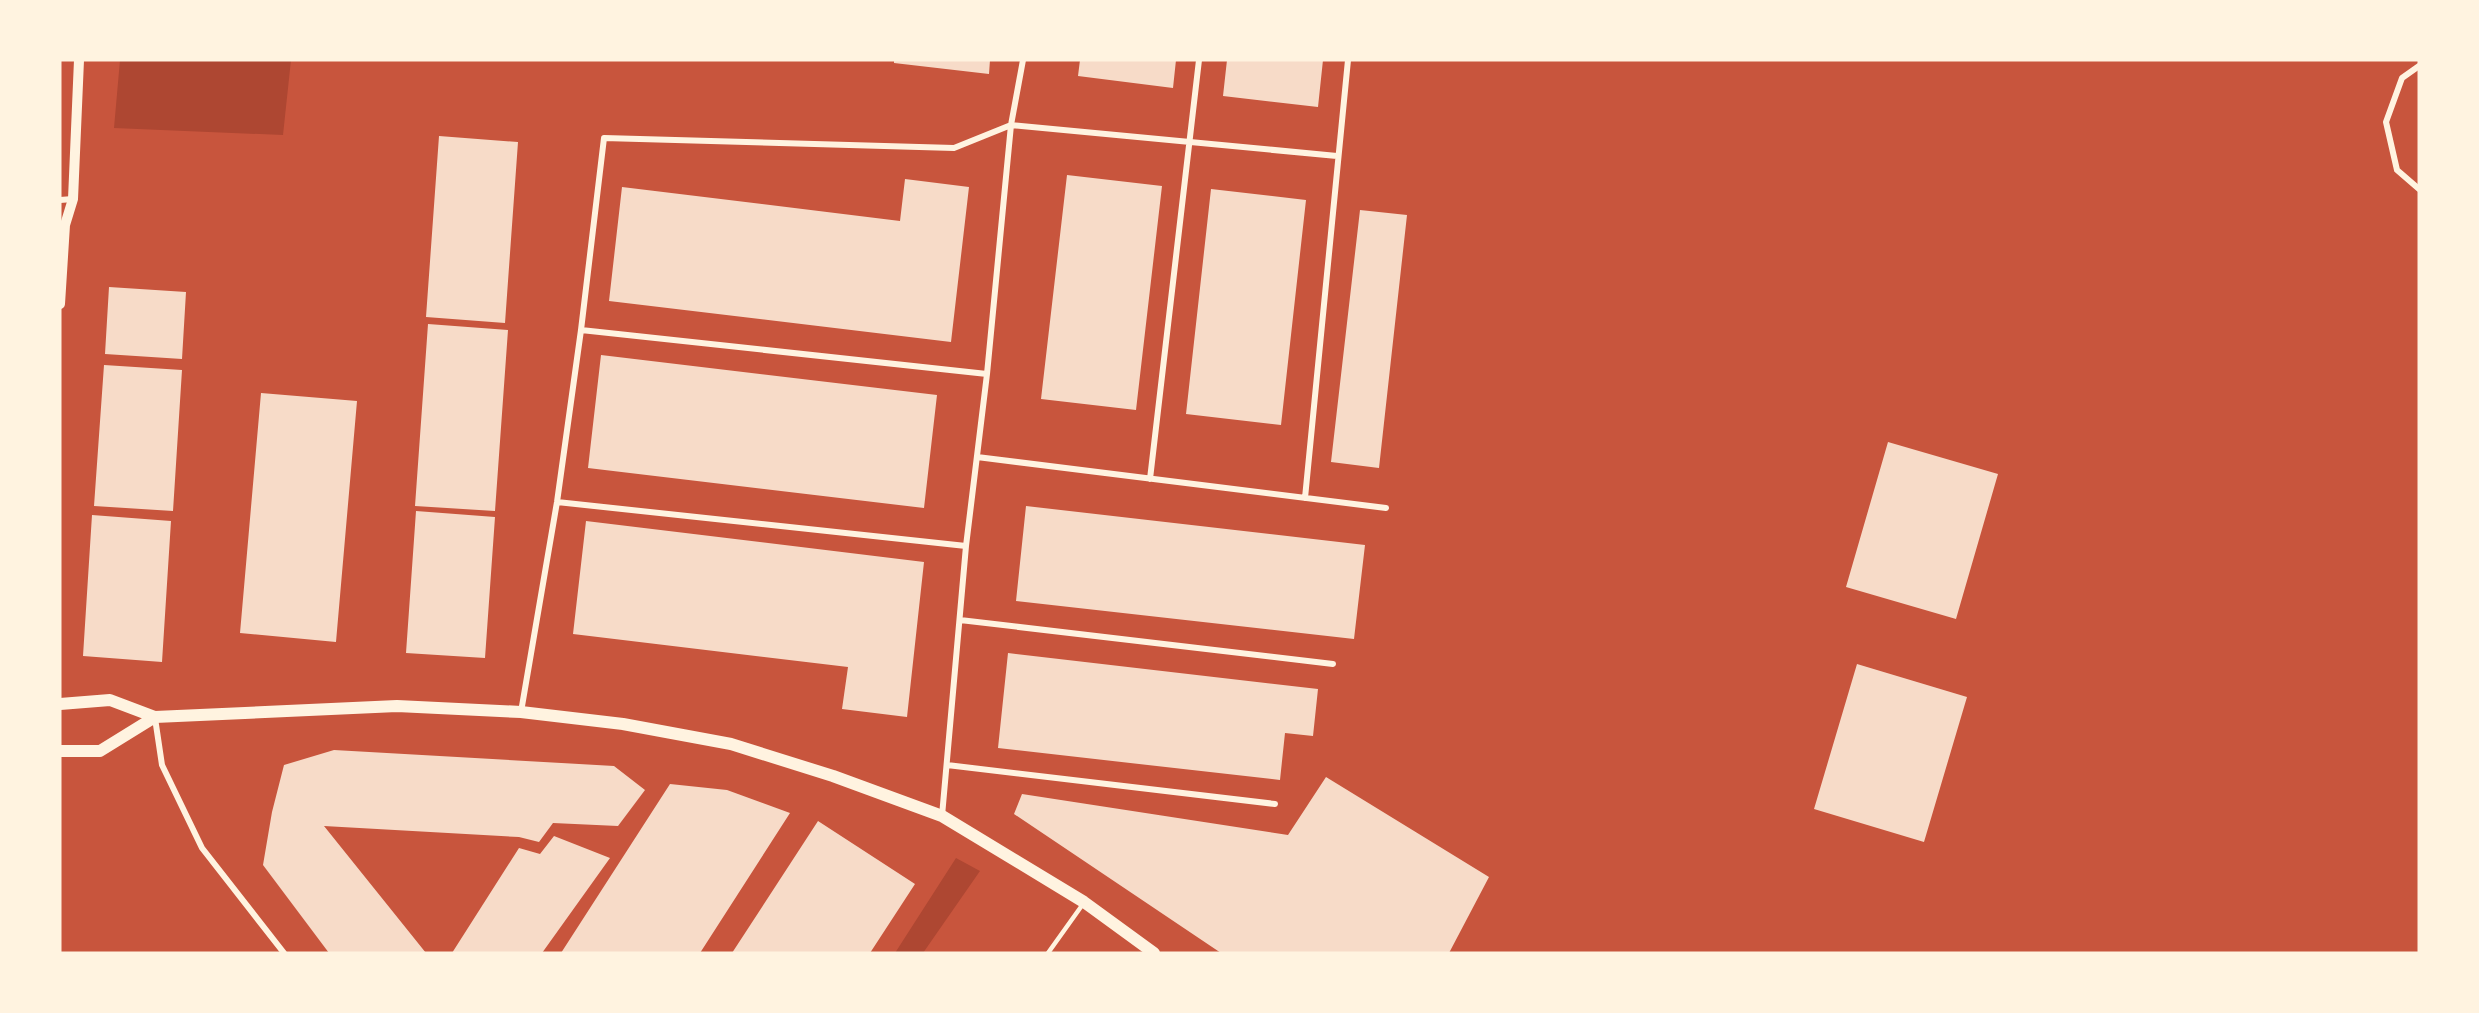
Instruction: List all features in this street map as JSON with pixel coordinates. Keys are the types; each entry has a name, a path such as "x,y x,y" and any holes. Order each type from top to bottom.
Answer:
{"main road":[{"path":"60,704 110,700 154,717 397,706 521,712 624,724 731,744 833,776 942,816 1084,902 1154,953"},
{"path":"60,751 100,752 154,717"}],"street":[{"path":"60,304 65,225 73,199 79,60"},
{"path":"942,816 966,546 987,374 1011,125 1023,60"},
{"path":"1150,479 1199,60"},
{"path":"1305,498 1348,60"},
{"path":"2419,66 2402,78 2386,122 2397,170 2419,189"},
{"path":"521,712 557,502 604,138 954,148 1011,125 1337,156"},
{"path":"60,200 73,199"},
{"path":"581,330 987,374"},
{"path":"976,457 1386,508"},
{"path":"557,502 966,546"},
{"path":"960,620 1333,664"},
{"path":"154,717 162,765 202,848 284,953"},
{"path":"947,765 1275,804"}],"lane":[{"path":"1048,953 1084,902"}],"shaded area":[{"path":"120,60 291,60 283,135 114,128"},
{"path":"956,858 980,871 923,953 895,953"}],"building":[{"path":"894,60 990,60 989,74 894,63"},
{"path":"1080,60 1176,60 1173,88 1078,76"},
{"path":"1227,60 1323,60 1318,107 1223,96"},
{"path":"439,136 518,142 505,323 426,317"},
{"path":"1067,175 1162,186 1136,410 1041,399"},
{"path":"905,179 969,187 951,342 609,301 622,187 900,221"},
{"path":"1211,189 1306,200 1281,425 1186,414"},
{"path":"1360,210 1407,215 1379,468 1331,462"},
{"path":"109,287 186,292 182,359 105,354"},
{"path":"428,324 508,330 495,511 415,506"},
{"path":"601,355 937,395 924,508 588,468"},
{"path":"104,365 182,370 173,511 94,506"},
{"path":"261,393 357,401 336,642 240,633"},
{"path":"1888,442 1998,474 1956,619 1846,587"},
{"path":"1026,506 1365,545 1354,639 1016,601"},
{"path":"416,511 495,517 485,658 406,653"},
{"path":"92,515 171,521 162,662 83,656"},
{"path":"586,521 924,562 907,717 842,709 848,667 573,634"},
{"path":"1008,653 1318,689 1313,736 1285,733 1280,780 998,748"},
{"path":"1857,664 1967,697 1924,842 1814,809"},
{"path":"334,750 614,766 645,790 618,826 553,823 539,842 519,837 324,826 426,953 329,953 263,865 272,812 284,765"},
{"path":"1326,777 1489,877 1449,953 1221,953 1014,814 1022,794 1288,835"},
{"path":"670,784 727,790 790,813 700,953 561,953"},
{"path":"818,821 915,884 870,953 732,953"},
{"path":"554,836 610,858 542,953 452,953 519,848 540,854"}]}
